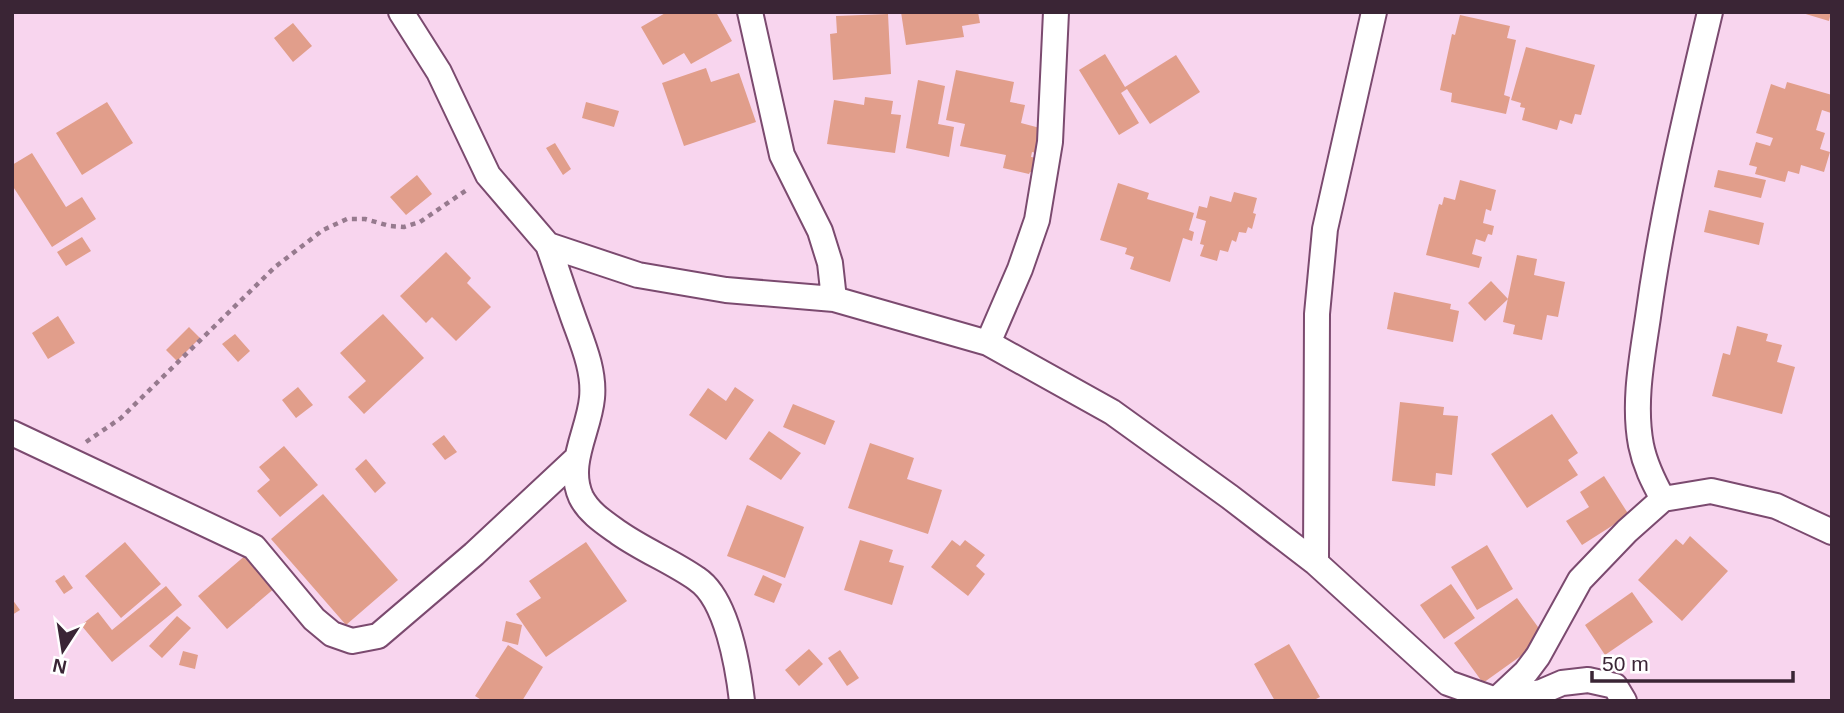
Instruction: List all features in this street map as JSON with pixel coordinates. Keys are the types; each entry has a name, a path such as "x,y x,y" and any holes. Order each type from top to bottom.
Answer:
{"street":[{"path":"401,12 439,72 488,175 548,245 587,356 592,379 592,399 576,458 581,495 591,511 644,550 699,580 714,597 733,643 742,701"},
{"path":"750,12 782,155 820,231 830,263 834,299"},
{"path":"988,343 1020,269 1037,220 1050,142 1056,12"},
{"path":"1316,563 1317,314 1325,229 1374,12"},
{"path":"1663,499 1649,475 1640,442 1638,382 1655,268 1710,12"},
{"path":"548,245 638,275 726,290 834,299 988,343 1112,412 1230,497 1316,563 1448,683 1495,700 1541,692 1562,683 1588,680 1615,686 1624,701"},
{"path":"12,433 254,547 314,619 332,634 352,641 378,636 474,554 576,458"},
{"path":"1495,700 1538,656 1580,580 1627,531 1663,499 1711,491 1776,506 1832,532"}],"path":[{"path":"65,457 121,418 275,267 323,230 347,219 365,219 404,228 420,222 488,175"}],"building":[{"path":"667,12 716,12 732,41 691,64 684,53 663,65 641,27"},
{"path":"901,12 978,12 980,23 962,26 964,37 906,45"},
{"path":"1799,12 1831,12 1829,21"},
{"path":"888,14 891,74 833,80 830,34 837,33 836,16"},
{"path":"1460,15 1510,26 1507,38 1516,40 1504,95 1510,97 1506,114 1451,102 1452,93 1440,90 1452,34 1455,35"},
{"path":"293,23 312,46 293,62 274,38"},
{"path":"1526,47 1595,65 1581,115 1575,114 1572,124 1560,120 1557,130 1522,120 1525,108 1520,107 1521,103 1511,100"},
{"path":"1105,54 1125,87 1176,55 1200,92 1150,124 1127,89 1121,93 1139,123 1119,135 1079,70"},
{"path":"706,68 711,82 739,73 756,122 684,146 662,83"},
{"path":"956,70 1014,82 1010,102 1025,105 1021,123 1040,128 1036,153 1032,152 1031,157 1038,158 1033,173 1003,168 1006,155 960,146 965,124 946,120"},
{"path":"918,80 945,86 938,124 954,127 949,157 906,148"},
{"path":"1787,82 1832,95 1832,111 1822,110 1816,130 1825,133 1820,149 1830,152 1824,172 1801,165 1799,174 1788,171 1785,182 1755,174 1757,167 1749,165 1756,142 1770,146 1773,138 1756,133 1771,84 1785,89"},
{"path":"865,97 893,101 891,114 901,115 895,153 827,144 834,100 864,105"},
{"path":"107,102 133,143 82,175 56,133"},
{"path":"586,102 619,111 614,127 582,118"},
{"path":"555,143 571,169 563,175 546,148"},
{"path":"32,153 66,207 82,197 96,219 52,247 12,185 12,165"},
{"path":"1718,170 1766,180 1761,198 1714,187"},
{"path":"417,175 432,194 406,215 390,197"},
{"path":"1460,180 1496,190 1491,211 1486,209 1483,223 1494,226 1492,235 1488,234 1485,242 1476,239 1472,254 1482,257 1479,268 1426,255 1439,204 1442,205 1444,197 1455,200"},
{"path":"1118,183 1149,193 1147,199 1194,213 1189,230 1194,232 1192,241 1183,238 1170,282 1130,269 1134,257 1125,254 1127,248 1100,240"},
{"path":"1234,192 1257,198 1252,229 1248,227 1246,233 1239,232 1236,242 1232,240 1228,252 1220,250 1217,261 1200,256 1206,221 1196,218 1199,206 1207,208 1210,196 1231,202"},
{"path":"1709,210 1764,223 1759,245 1704,232"},
{"path":"82,237 91,251 66,266 57,252"},
{"path":"446,252 471,278 467,283 491,307 456,341 432,317 426,323 400,296"},
{"path":"1517,255 1537,259 1534,275 1565,282 1558,317 1547,315 1542,340 1513,334 1515,325 1503,322"},
{"path":"1491,281 1508,299 1485,321 1468,303"},
{"path":"1394,292 1451,304 1450,309 1459,311 1453,342 1387,329"},
{"path":"383,314 424,358 364,414 348,397 366,381 340,353"},
{"path":"58,316 75,343 48,359 32,333"},
{"path":"1737,326 1768,334 1766,341 1782,345 1777,362 1795,367 1782,414 1712,396 1723,353 1730,355"},
{"path":"189,327 200,338 177,361 166,350"},
{"path":"235,334 250,351 238,362 222,344"},
{"path":"298,387 313,405 296,418 282,400"},
{"path":"735,387 754,400 726,440 689,415 708,388 726,401"},
{"path":"1400,402 1444,407 1443,415 1458,416 1452,475 1436,473 1435,486 1392,481"},
{"path":"793,404 835,421 825,445 783,427"},
{"path":"1552,414 1578,453 1568,460 1578,475 1527,508 1491,454"},
{"path":"769,431 801,453 781,480 749,459"},
{"path":"444,435 457,452 445,460 432,444"},
{"path":"870,443 914,458 907,479 942,490 928,534 848,508"},
{"path":"284,446 318,485 280,517 257,491 270,480 259,467"},
{"path":"366,459 386,483 375,493 355,469"},
{"path":"1604,476 1629,515 1582,545 1566,521 1589,507 1580,492"},
{"path":"323,494 398,580 346,625 271,539"},
{"path":"747,505 804,527 785,578 727,556"},
{"path":"1690,536 1728,571 1682,621 1638,580 1676,539 1683,545"},
{"path":"860,540 893,550 889,562 904,566 892,605 844,590"},
{"path":"952,540 960,546 965,540 985,555 976,566 985,574 968,596 931,567"},
{"path":"125,542 161,584 121,618 85,576"},
{"path":"586,542 627,601 546,657 516,614 541,598 529,581"},
{"path":"1487,545 1513,589 1477,610 1451,567"},
{"path":"247,554 276,587 227,629 198,596"},
{"path":"64,575 73,588 64,594 55,581"},
{"path":"763,575 782,584 774,603 754,595"},
{"path":"1451,584 1475,618 1444,639 1420,605"},
{"path":"166,586 182,605 112,662 81,625 98,612 112,630"},
{"path":"1632,592 1653,622 1605,655 1585,625"},
{"path":"1517,598 1546,638 1483,683 1454,643"},
{"path":"12,599 20,610 12,615"},
{"path":"177,616 191,628 162,658 149,646"},
{"path":"506,621 522,625 518,645 502,641"},
{"path":"1289,644 1320,697 1312,701 1275,701 1254,664"},
{"path":"508,645 543,667 522,701 483,701 475,696"},
{"path":"809,649 823,664 799,686 785,670"},
{"path":"840,650 859,678 847,686 828,658"},
{"path":"183,651 198,655 195,669 179,665"}]}
